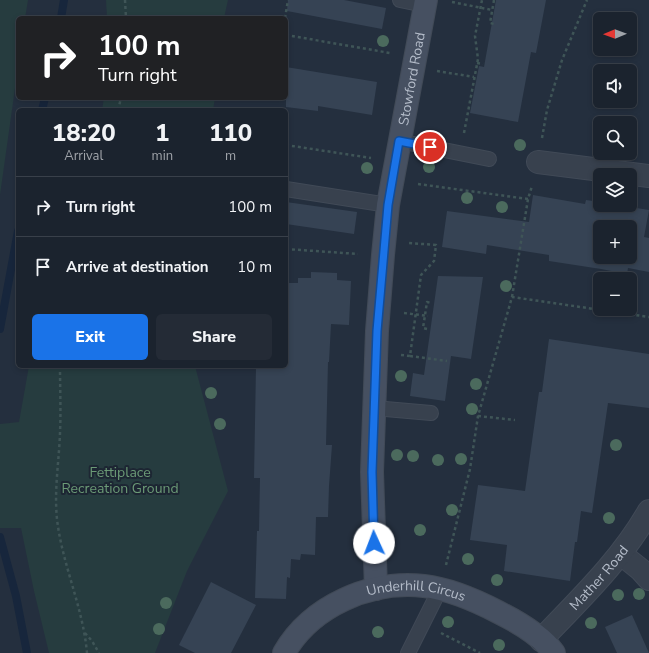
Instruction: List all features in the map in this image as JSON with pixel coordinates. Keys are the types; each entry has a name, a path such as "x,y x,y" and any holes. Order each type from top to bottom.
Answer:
{"street":[{"name":"Stowford Road","path":"376,589 372,472 376,352 384,248 388,205 425,2"},
{"path":"538,162 649,176"},
{"name":"Mather Road","path":"548,646 590,589 620,554 649,511"},
{"path":"620,554 642,570 649,579"},
{"name":"Underhill Circus","path":"284,653 290,642 309,622 331,606 353,595 376,589 410,585 440,589 466,597 490,607 511,618 548,646"}],"lane":[{"path":"400,0 425,2"},
{"path":"396,161 460,153 489,159"},
{"path":"288,189 388,205"},
{"path":"374,408 431,413"},
{"path":"408,653 440,589"}],"path":[{"path":"125,0 126,16"},
{"path":"285,16 288,0"},
{"path":"460,153 478,59 475,36 482,0"},
{"path":"494,0 490,23 494,24"},
{"path":"440,589 470,469 478,416 512,297 528,199 538,162 547,110 562,60 587,0"},
{"path":"450,2 492,10"},
{"path":"288,35 414,62 474,77"},
{"path":"477,63 483,64"},
{"path":"471,91 476,92"},
{"path":"288,146 396,161 528,199"},
{"path":"288,249 384,248 436,245 434,261 421,275 410,356"},
{"path":"512,297 649,317"},
{"path":"427,329 423,328 427,302 431,303"},
{"path":"376,352 447,361"},
{"path":"60,368 60,432 56,503 62,544 85,633 87,653"},
{"path":"478,416 515,420"},
{"path":"422,624 480,653"},
{"path":"85,633 99,653"}],"green space":[{"path":"0,0 28,0 25,16 16,16 16,81 0,195"},
{"path":"106,0 228,0 224,16 107,16"},
{"path":"104,100 215,100 213,108 102,108"},
{"name":"Fettiplace Recreation Ground","path":"29,368 196,368 228,491 187,571 155,653 49,653 21,528 0,528 0,424 19,422"}],"building":[{"path":"288,0 344,0 386,8 382,29 287,11"},
{"path":"496,0 546,0 536,53 531,52 518,122 470,113 479,66 484,67"},
{"path":"288,67 377,82 372,115 318,106 318,111 286,107 286,100 288,100"},
{"path":"533,195 585,204 586,200 593,201 593,212 637,212 637,208 649,210 644,237 649,238 649,272 628,268 627,272 617,272 549,261 549,255 487,245 486,254 442,247 447,211 529,222"},
{"path":"288,202 357,212 354,234 288,224"},
{"path":"311,272 337,273 337,280 351,281 349,325 331,324 328,362 326,445 332,445 328,517 316,517 315,555 301,554 300,560 291,559 290,578 287,577 286,599 255,598 257,531 259,531 260,478 254,478 256,368 288,368 288,283 298,283 298,278 311,278"},
{"path":"438,276 483,277 471,359 451,356 445,401 410,396 413,373 424,375"},
{"path":"549,339 649,354 649,408 608,403 592,513 581,511 570,581 504,571 507,545 470,540 478,485 525,491 539,392 542,392"},
{"path":"211,582 256,605 231,653 195,653 179,645"},
{"path":"632,615 649,653 617,653 605,627"}],"waterway":[{"path":"61,16 64,0"},
{"path":"42,108 44,100"},
{"path":"0,329 16,242"},
{"path":"0,537 16,596 27,653"}],"route":[{"path":"374,543 372,472 376,352 388,205 399,141 430,147"}]}
